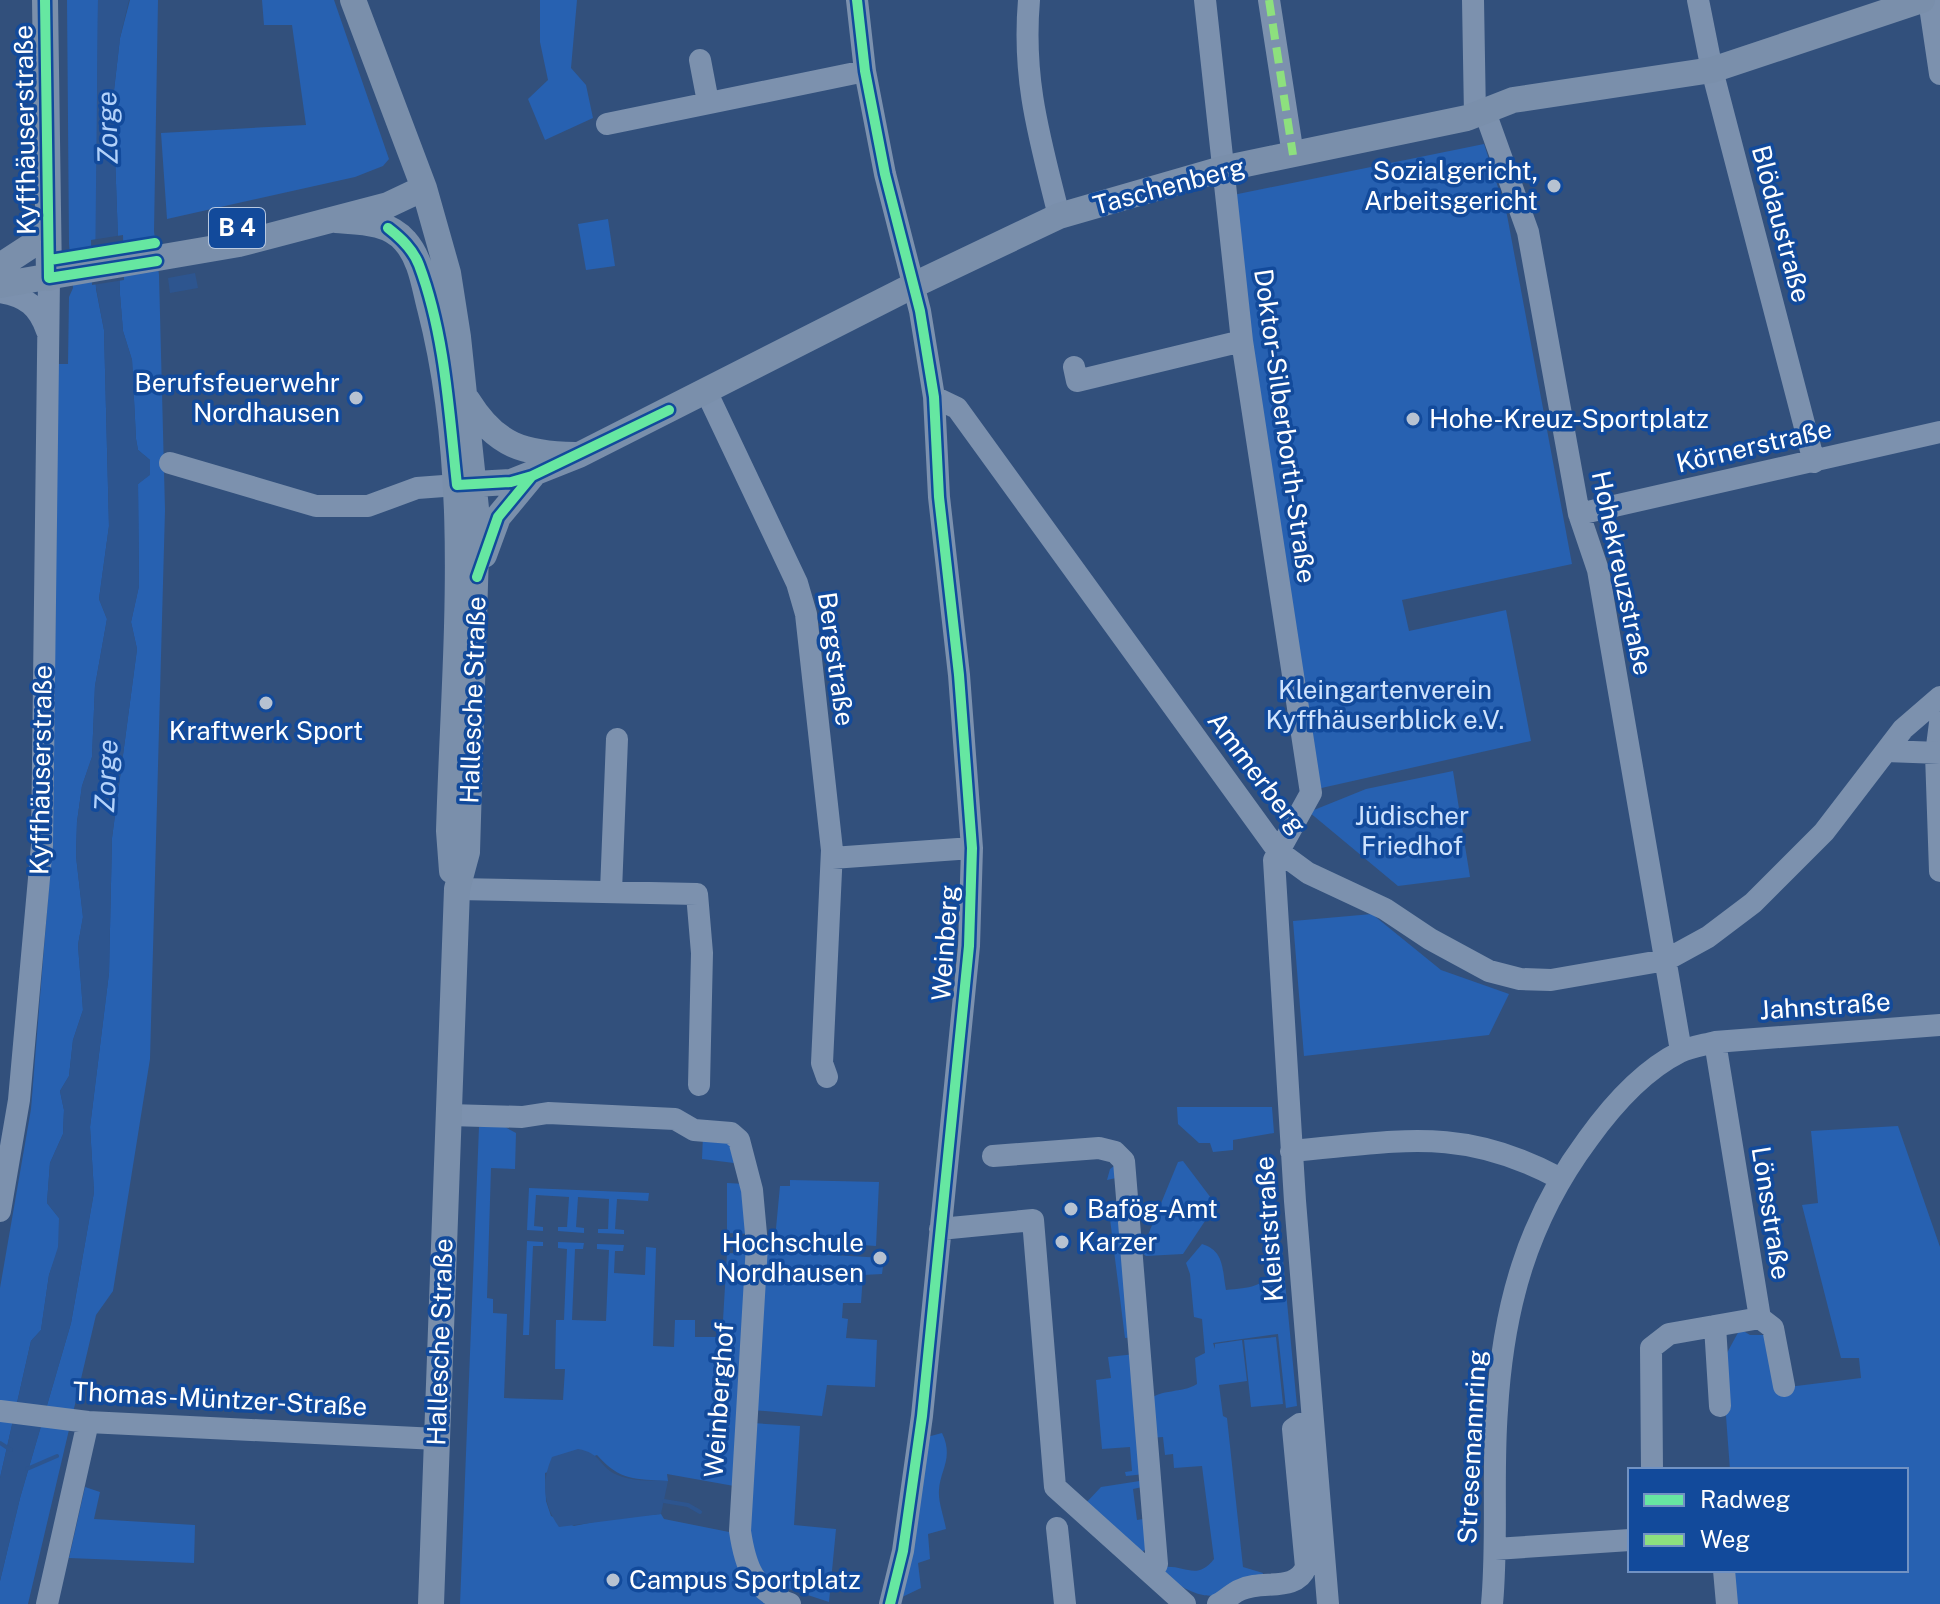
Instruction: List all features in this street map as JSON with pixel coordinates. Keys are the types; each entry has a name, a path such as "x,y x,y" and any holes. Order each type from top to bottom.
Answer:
{"main road":[{"name":"Kyffhäuserstraße","path":"45,0 49,194 60,267"},
{"name":"Hallesche Straße","path":"353,0 424,188 448,273 465,397 466,484 449,831 450,862 457,889"},
{"name":"Taschenberg","path":"466,484 532,476 579,455 914,285 1059,216 1222,169 1480,114 1513,100 1712,70 1922,0"},
{"name":"B 4","path":"156,252 374,191 396,187 424,188"},
{"name":"B 4","path":"0,285 60,267 336,220 388,205 424,188"},
{"name":"B 4","path":"0,266 36,241 45,222 49,194"},
{"name":"Hallesche Straße","path":"336,220 388,228 404,240 419,263 436,330 466,484 477,577 467,852 457,889 431,1604"},
{"name":"B 4","path":"0,266 60,267"},
{"path":"465,397 482,425 516,448 579,455"},
{"path":"477,577 498,517 532,476"}],"street":[{"name":"Weinberg","path":"857,0 865,71 885,174 914,285 934,397 939,497 959,675 972,848 969,946 913,1487 890,1604"},
{"path":"1029,0 1026,40 1030,101 1059,216"},
{"name":"Doktor-Silberborth-Straße","path":"1205,0 1242,341 1311,793 1278,851"},
{"path":"1269,0 1293,155"},
{"name":"Hohekreuzstraße","path":"1473,0 1480,114 1528,232 1579,514 1598,570 1681,1051"},
{"name":"Blödaustraße","path":"1698,0 1712,70 1814,462"},
{"path":"1929,0 1940,74"},
{"path":"700,60 708,102"},
{"path":"607,124 865,71"},
{"name":"Kyffhäuserstraße","path":"0,1211 10,1099 42,845 48,332 60,267"},
{"path":"0,292 29,302 42,316 48,332"},
{"path":"1074,367 1077,381 1242,341"},
{"name":"Bergstraße","path":"706,391 797,583 806,614 832,858 822,1063 827,1077"},
{"name":"Ammerberg","path":"934,397 957,408 1278,851 1308,873 1385,909 1441,946 1489,971 1520,979 1551,980 1666,960 1708,937 1753,903 1824,832 1903,729 1940,697"},
{"name":"Körnerstraße","path":"1579,514 1940,432"},
{"path":"170,463 316,506 368,506 417,488 466,484"},
{"path":"1940,723 1940,871"},
{"path":"611,891 617,739"},
{"path":"1886,751 1938,754"},
{"path":"832,858 972,848"},
{"name":"Kleiststraße","path":"1278,851 1274,860 1291,1151 1328,1604"},
{"path":"457,889 697,894 702,953 699,1085"},
{"name":"Jahnstraße","path":"1715,1042 1940,1025"},
{"name":"Stresemannring","path":"1492,1604 1496,1412 1502,1354 1525,1251 1559,1178 1603,1118 1634,1087 1681,1051 1715,1042"},
{"name":"Lönsstraße","path":"1715,1042 1760,1318 1773,1328 1784,1386"},
{"name":"Weinberghof","path":"449,1115 522,1117 548,1113 675,1119 694,1130 731,1133 739,1140 752,1190 757,1236 740,1531 750,1575 772,1596 790,1604"},
{"path":"1291,1151 1420,1140 1462,1141 1500,1151 1559,1178"},
{"path":"993,1156 1099,1148 1115,1152 1124,1161 1157,1564 1153,1572"},
{"path":"940,1229 1033,1220 1055,1487 1185,1604"},
{"path":"1652,1468 1651,1348 1669,1334 1760,1318"},
{"path":"1715,1326 1720,1406"},
{"name":"Thomas-Müntzer-Straße","path":"0,1411 80,1421 437,1439"},
{"path":"47,1604 80,1421"},
{"path":"1218,1604 1240,1590 1294,1582 1302,1576 1306,1567 1293,1429 1300,1424 1313,1423"},
{"path":"1057,1528 1065,1604"},
{"path":"1495,1549 1628,1540"},
{"path":"1724,1572 1727,1604"}],"green space":[{"path":"67,0 98,0 96,289 104,330 109,526 99,599 107,619 95,686 92,757 82,786 77,822 76,856 83,917 78,945 83,1010 73,1040 69,1076 60,1091 64,1110 63,1134 50,1163 47,1203 59,1218 59,1247 49,1275 41,1330 31,1341 0,1478 0,1288 31,1109 53,836 58,364 68,364 69,297 73,288 69,244"},
{"path":"130,0 158,0 154,231 159,275 165,510 150,1059 113,1291 96,1315 28,1604 0,1604 0,1581 20,1498 71,1323 94,1192 90,1127 109,973 112,838 137,649 131,622 139,586 138,484 150,474 150,460 138,450 136,439 132,360 123,331 120,295 113,99 120,38"},
{"path":"262,0 334,0 389,159 383,166 355,177 167,219 161,133 306,125 292,25 264,25"},
{"path":"540,0 577,0 571,68 586,85 593,118 545,140 528,99 548,80 540,42"},
{"name":"Hohe-Kreuz-Sportplatz","path":"1484,144 1507,215 1572,564 1402,600 1409,631 1506,610 1531,741 1317,789 1294,656 1233,195"},
{"path":"608,219 615,266 586,270 578,224"},
{"name":"Jüdischer Friedhof","path":"1453,771 1470,877 1398,886 1309,812 1366,789"},
{"path":"1372,914 1441,970 1509,994 1489,1035 1304,1056 1293,921"},
{"path":"1177,1107 1272,1107 1274,1133 1233,1140 1233,1150 1213,1152 1210,1143 1199,1143 1178,1124"},
{"path":"1898,1126 1940,1247 1940,1604 1734,1604 1731,1572 1908,1572 1908,1468 1730,1468 1722,1362 1740,1329 1750,1335 1769,1335 1780,1388 1861,1378 1859,1358 1841,1358 1802,1205 1818,1203 1811,1131"},
{"path":"479,1127 505,1127 516,1133 515,1169 491,1168 487,1298 493,1299 493,1313 507,1314 504,1398 563,1400 565,1369 555,1369 556,1320 564,1320 567,1249 558,1248 558,1242 584,1243 583,1249 575,1249 572,1320 606,1321 609,1250 597,1249 597,1244 624,1245 623,1251 615,1251 614,1273 645,1275 646,1247 656,1248 653,1346 674,1347 675,1320 695,1320 695,1337 722,1337 727,1253 750,1254 734,1486 667,1474 668,1481 629,1477 613,1470 597,1455 545,1473 546,1501 551,1516 574,1526 614,1518 661,1514 664,1519 734,1533 755,1594 765,1604 460,1604"},
{"path":"703,1135 729,1141 734,1163 702,1159"},
{"path":"1183,1161 1211,1198 1213,1209 1183,1254 1146,1256 1141,1252 1178,1162"},
{"path":"1118,1163 1134,1337 1125,1338 1110,1219 1121,1218 1116,1178 1107,1180 1110,1169"},
{"path":"790,1180 879,1182 876,1246 775,1239 780,1186 790,1186"},
{"path":"727,1183 746,1184 751,1234 727,1233"},
{"path":"529,1188 649,1193 648,1201 617,1199 615,1229 624,1230 624,1234 598,1233 598,1229 608,1229 609,1199 578,1197 576,1227 584,1228 584,1233 558,1231 558,1227 567,1227 569,1197 536,1195 534,1226 543,1227 543,1231 527,1230"},
{"path":"527,1241 543,1242 543,1246 533,1246 529,1335 523,1335"},
{"path":"1202,1244 1219,1256 1226,1290 1260,1283 1269,1273 1273,1253 1282,1250 1297,1406 1286,1408 1278,1334 1213,1343 1215,1349 1215,1344 1242,1340 1247,1381 1219,1385 1223,1416 1227,1418 1243,1567 1263,1573 1261,1579 1211,1596 1192,1592 1165,1577 1164,1567 1196,1571 1208,1566 1214,1559 1202,1466 1174,1468 1173,1454 1165,1455 1163,1437 1150,1438 1147,1401 1159,1394 1197,1384 1195,1358 1205,1353 1202,1319 1194,1317 1186,1263"},
{"path":"763,1251 884,1258 882,1274 863,1275 861,1303 843,1303 842,1318 848,1319 846,1338 877,1340 875,1387 827,1385 822,1416 753,1410"},
{"path":"1276,1337 1283,1404 1251,1407 1244,1340"},
{"path":"1135,1354 1145,1474 1126,1476 1125,1472 1132,1471 1130,1447 1102,1449 1096,1380 1111,1378 1108,1357"},
{"path":"752,1423 800,1426 794,1525 836,1529 829,1602 759,1579 746,1538"},
{"path":"942,1433 947,1457 939,1495 946,1529 928,1534 930,1559 918,1563 921,1588 898,1599 927,1437"},
{"path":"1146,1480 1147,1486 1133,1489 1137,1520 1150,1518 1149,1548 1141,1552 1085,1504 1101,1487"},
{"path":"85,1487 100,1492 94,1519 195,1525 194,1563 69,1558"}],"water":[{"name":"Zorge","path":"98,0 129,0 120,38 113,99 120,295 123,331 132,360 136,439 138,450 150,460 150,475 138,484 139,586 131,622 137,649 112,838 109,973 90,1127 94,1192 71,1323 20,1498 0,1581 0,1478 31,1341 41,1330 49,1275 58,1247 59,1218 47,1203 50,1163 63,1134 64,1110 60,1091 69,1076 73,1040 83,1010 78,945 83,917 76,856 77,822 82,786 92,757 95,686 107,619 99,599 109,526 104,330 95,282"},
{"path":"195,273 198,288 170,293 168,278"},
{"path":"578,1449 591,1453 621,1477 668,1481 661,1514 559,1527 545,1493 546,1475 552,1457"}],"pier":[{"path":"123,235 124,280 92,285 91,240"}],"waterway":[{"path":"0,1443 11,1450"},
{"path":"27,1469 57,1456"},
{"path":"664,1501 688,1505 700,1512"}],"marked path":[{"path":"1269,0 1293,155"}],"cycle path":[{"path":"45,0 49,278 157,261"},
{"path":"857,0 865,71 885,174 920,311 934,397 939,497 959,675 972,848 969,946 922,1416 903,1551 890,1604"},
{"path":"388,228 413,254 428,291 445,374 457,485 511,482 532,476 669,410"},
{"path":"50,260 155,243"},
{"path":"477,577 498,517 531,477"}],"place":[{"name":"Sozialgericht, Arbeitsgericht","path":"1554,186"},
{"name":"Berufsfeuerwehr Nordhausen","path":"356,398"},
{"name":"Hohe-Kreuz-Sportplatz","path":"1413,419"},
{"name":"Kraftwerk Sport","path":"266,703"},
{"name":"Bafög-Amt","path":"1071,1209"},
{"name":"Karzer","path":"1062,1242"},
{"name":"Hochschule Nordhausen","path":"880,1258"},
{"name":"Campus Sportplatz","path":"613,1580"}],"park label":[{"name":"Kleingartenverein Kyffhäuserblick e.V.","path":"1385,705"}]}
